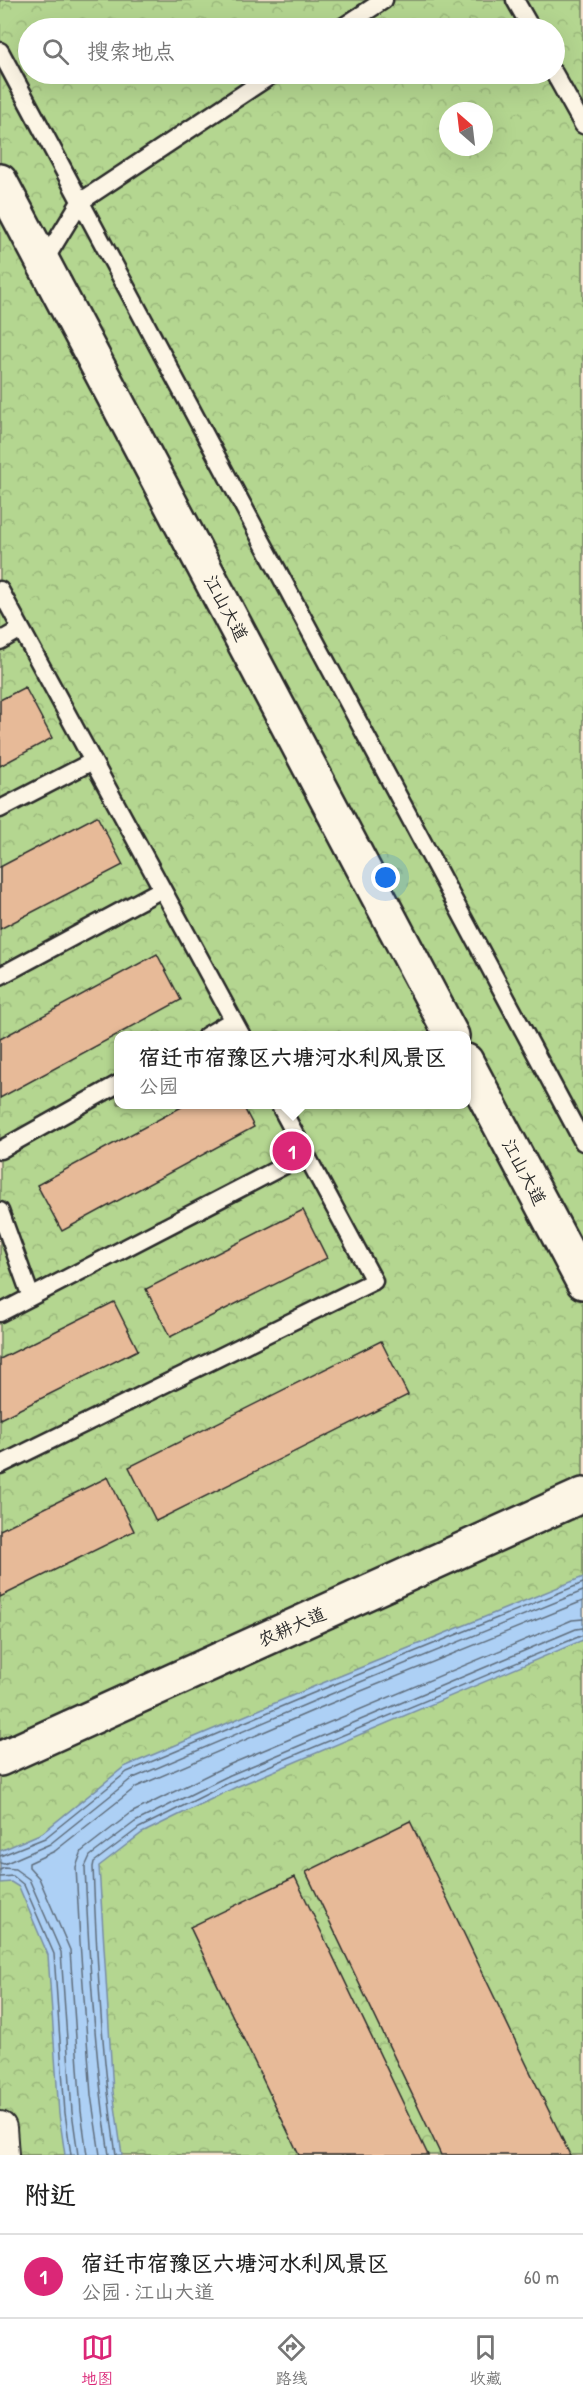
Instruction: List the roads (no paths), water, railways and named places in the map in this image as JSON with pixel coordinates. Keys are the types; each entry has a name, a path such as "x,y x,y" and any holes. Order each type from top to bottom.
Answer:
{"main road":[{"name":"江山大道","path":"0,181 450,1031"},
{"name":"江山大道","path":"471,1070 583,1282"},
{"name":"农耕大道","path":"0,1759 583,1495"}],"street":[{"path":"0,2128 3,2155"}],"lane":[{"path":"356,18 384,0"},
{"path":"515,0 525,18"},
{"path":"0,51 583,1142"},
{"path":"43,263 80,202 258,84"},
{"path":"561,84 583,125"},
{"path":"0,590 240,1031"},
{"path":"0,641 21,629"},
{"path":"0,809 93,761"},
{"path":"0,976 162,889"},
{"path":"213,1031 233,1020"},
{"path":"0,1150 114,1086"},
{"path":"0,1465 374,1281 282,1109"},
{"path":"0,1312 293,1161 310,1162"},
{"path":"0,1211 31,1297"}],"water":[{"path":"583,1577 583,1640 236,1787 142,1833 99,1866 113,2092 122,2155 65,2155 59,2114 48,1955 19,1887 11,1882 0,1883 0,1851 42,1833 124,1767"}],"place":[{"name":"宿迁市宿豫区六塘河水利风景区","path":"292,1151"}]}
